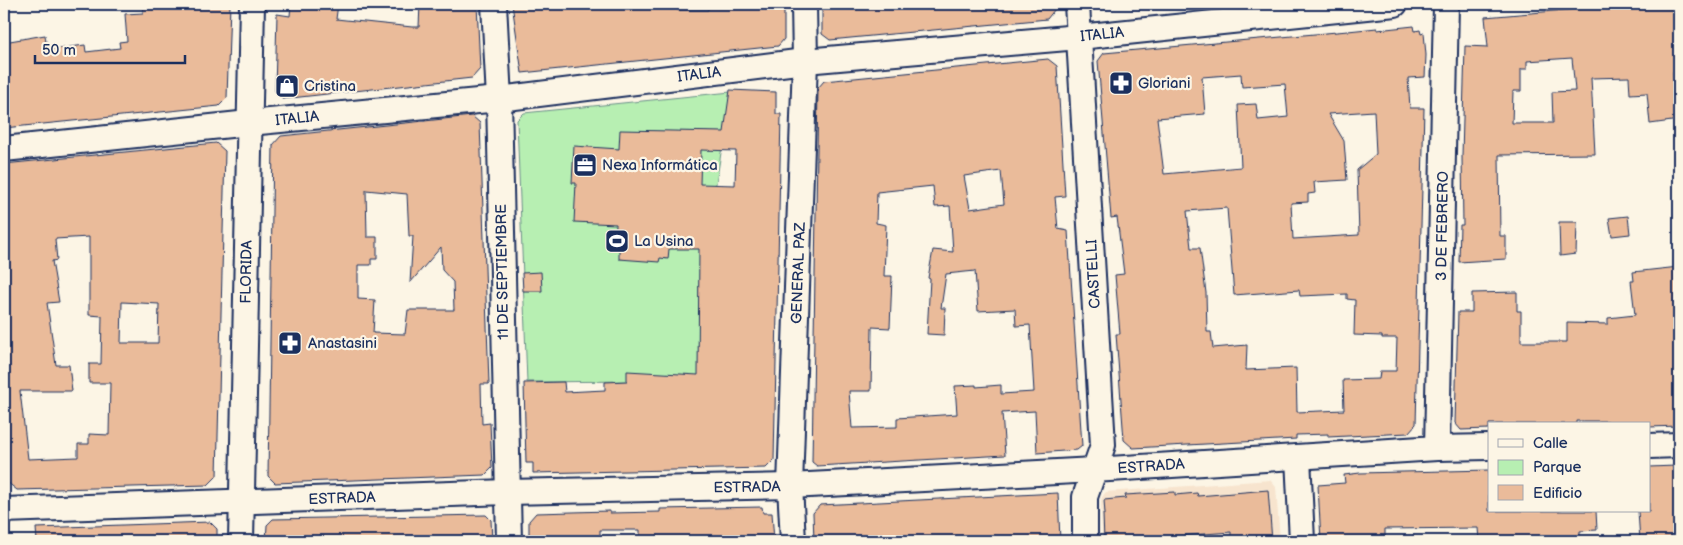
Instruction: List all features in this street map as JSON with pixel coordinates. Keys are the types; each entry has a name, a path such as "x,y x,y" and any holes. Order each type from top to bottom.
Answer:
{"street":[{"name":"FLORIDA","path":"241,541 252,4"},
{"name":"11 DE SEPTIEMBRE","path":"494,4 499,99 508,541"},
{"name":"GENERAL PAZ","path":"793,541 790,486 805,61 804,4"},
{"name":"CASTELLI","path":"1077,4 1103,445 1085,497 1085,541"},
{"name":"ITALIA","path":"4,149 499,99 805,61 1080,37 1395,4"},
{"name":"3 DE FEBRERO","path":"1437,448 1446,4"},
{"path":"1650,446 1679,445"},
{"name":"ESTRADA","path":"4,510 507,492 790,486 1094,470 1437,448 1488,447"},
{"path":"1298,457 1302,541"}],"shaded area":[{"path":"1270,480 1276,487 1280,541 1102,541 1101,501 1106,492"}],"green space":[{"name":"La Usina","path":"731,92 710,220 698,393 637,381 527,382 517,120 524,113"}],"building":[{"path":"143,4 230,4 227,98 219,106 4,128 4,42 45,35 47,50 85,45 86,52 120,48 119,42 127,41 125,14 143,13"},
{"path":"291,4 338,4 336,19 419,27 420,4 477,4 480,69 472,78 282,99 281,90 275,91 277,14 290,16"},
{"path":"512,4 677,4 677,10 708,10 708,4 784,4 784,39 778,46 522,73"},
{"path":"822,4 1059,4 1047,19 830,40 822,34"},
{"path":"1635,4 1679,4 1679,61 1673,72 1674,93 1679,92 1679,120 1650,124 1647,93 1630,94 1629,77 1591,78 1595,154 1499,155 1500,236 1506,236 1506,259 1459,262 1460,225 1463,225 1462,156 1465,46 1488,47 1485,17","holes":["1572,58 1575,91 1552,92 1553,123 1512,123 1513,91 1521,91 1521,69 1527,69 1527,61"]},
{"path":"1414,26 1415,31 1420,30 1421,34 1424,33 1425,77 1408,78 1410,108 1424,108 1416,424 1408,433 1328,437 1328,434 1296,435 1296,439 1133,448 1124,440 1116,334 1120,334 1115,275 1124,274 1117,217 1111,218 1098,61 1104,53 1377,28 1377,30","holes":["1241,74 1242,87 1285,84 1288,117 1258,120 1256,104 1238,105 1241,167 1164,174 1157,118 1205,114 1202,77","1374,111 1376,154 1357,170 1359,235 1293,239 1291,203 1308,202 1308,194 1315,193 1314,182 1347,180 1344,141 1328,114","1227,208 1234,295 1299,290 1300,296 1347,294 1347,299 1355,300 1354,335 1397,338 1396,371 1380,371 1379,379 1343,380 1344,410 1297,412 1296,368 1246,370 1247,345 1213,348 1211,332 1207,332 1206,293 1200,248 1191,248 1187,211"]},
{"path":"1048,59 1057,66 1065,196 1055,197 1058,229 1068,231 1082,446 1077,450 1037,453 1035,411 1002,413 1005,455 817,466 812,462 818,88 824,81","holes":["1001,171 1004,204 970,209 964,176","933,186 935,207 950,206 953,252 933,250 928,278 930,279 927,334 944,335 945,308 941,308 946,274 975,271 978,311 1015,309 1016,326 1030,325 1034,392 1001,394 1001,385 955,386 957,414 897,418 897,427 852,428 849,391 871,391 872,327 890,328 892,276 884,276 886,225 876,223 877,192"]},
{"path":"730,90 776,92 776,114 781,114 774,460 766,468 533,473 533,463 526,463 524,383 564,382 565,392 605,390 605,382 627,381 627,371 698,375 699,249 669,249 668,259 660,258 659,262 619,259 619,248 615,247 616,224 574,222 576,183 572,183 574,146 619,149 620,130 724,132","holes":["701,150 736,151 735,185 700,184"]},
{"path":"472,116 480,123 489,384 481,384 482,424 490,423 492,468 485,475 275,483 268,476 273,145 281,136","holes":["366,190 407,194 409,236 413,236 410,283 441,247 442,270 453,282 454,310 408,310 405,334 373,333 375,300 358,299 358,265 371,265 371,259 377,259 377,237 367,237"]},
{"path":"216,143 225,151 217,476 208,485 17,490 7,482 4,456 4,164","holes":["89,237 89,315 102,316 101,364 89,364 89,383 110,383 109,435 89,434 89,444 78,444 78,457 28,459 20,391 72,391 69,365 56,365 47,303 59,302 52,261 57,260 55,239","122,302 159,304 158,343 121,343"]},
{"path":"1628,216 1630,234 1612,236 1609,218"},
{"path":"1559,222 1577,222 1576,254 1560,256"},
{"path":"1679,267 1679,426 1650,427 1650,422 1608,421 1488,422 1488,429 1461,430 1455,423 1458,312 1472,312 1472,293 1517,292 1517,311 1521,311 1521,342 1567,342 1567,323 1608,324 1608,318 1635,315 1631,281 1634,281 1633,272"},
{"path":"541,272 542,291 523,291 522,273"},
{"path":"1676,466 1676,472 1679,472 1679,541 1640,541 1638,512 1650,512 1650,467"},
{"path":"1488,470 1488,512 1596,512 1597,530 1580,531 1580,541 1479,541 1478,528 1385,529 1385,541 1321,541 1318,485 1345,483 1344,475"},
{"path":"1268,490 1272,541 1231,541 1231,532 1165,537 1165,541 1104,541 1104,500 1126,498 1125,495 1175,492 1175,495 1197,493 1198,496"},
{"path":"1058,493 1060,541 814,541 813,513 820,505"},
{"path":"762,507 763,513 772,513 774,541 640,541 640,530 600,530 600,541 529,541 529,521 536,513 660,512 660,509"},
{"path":"486,515 491,520 492,541 266,541 267,525 273,519"},
{"path":"210,522 217,529 217,541 37,541 36,528"}],"place":[{"name":"Gloriani","path":"1121,83"},
{"name":"Cristina","path":"287,86"},
{"name":"Nexa Informática","path":"585,165"},
{"name":"La Usina","path":"617,241"},
{"name":"Anastasini","path":"290,343"}]}
